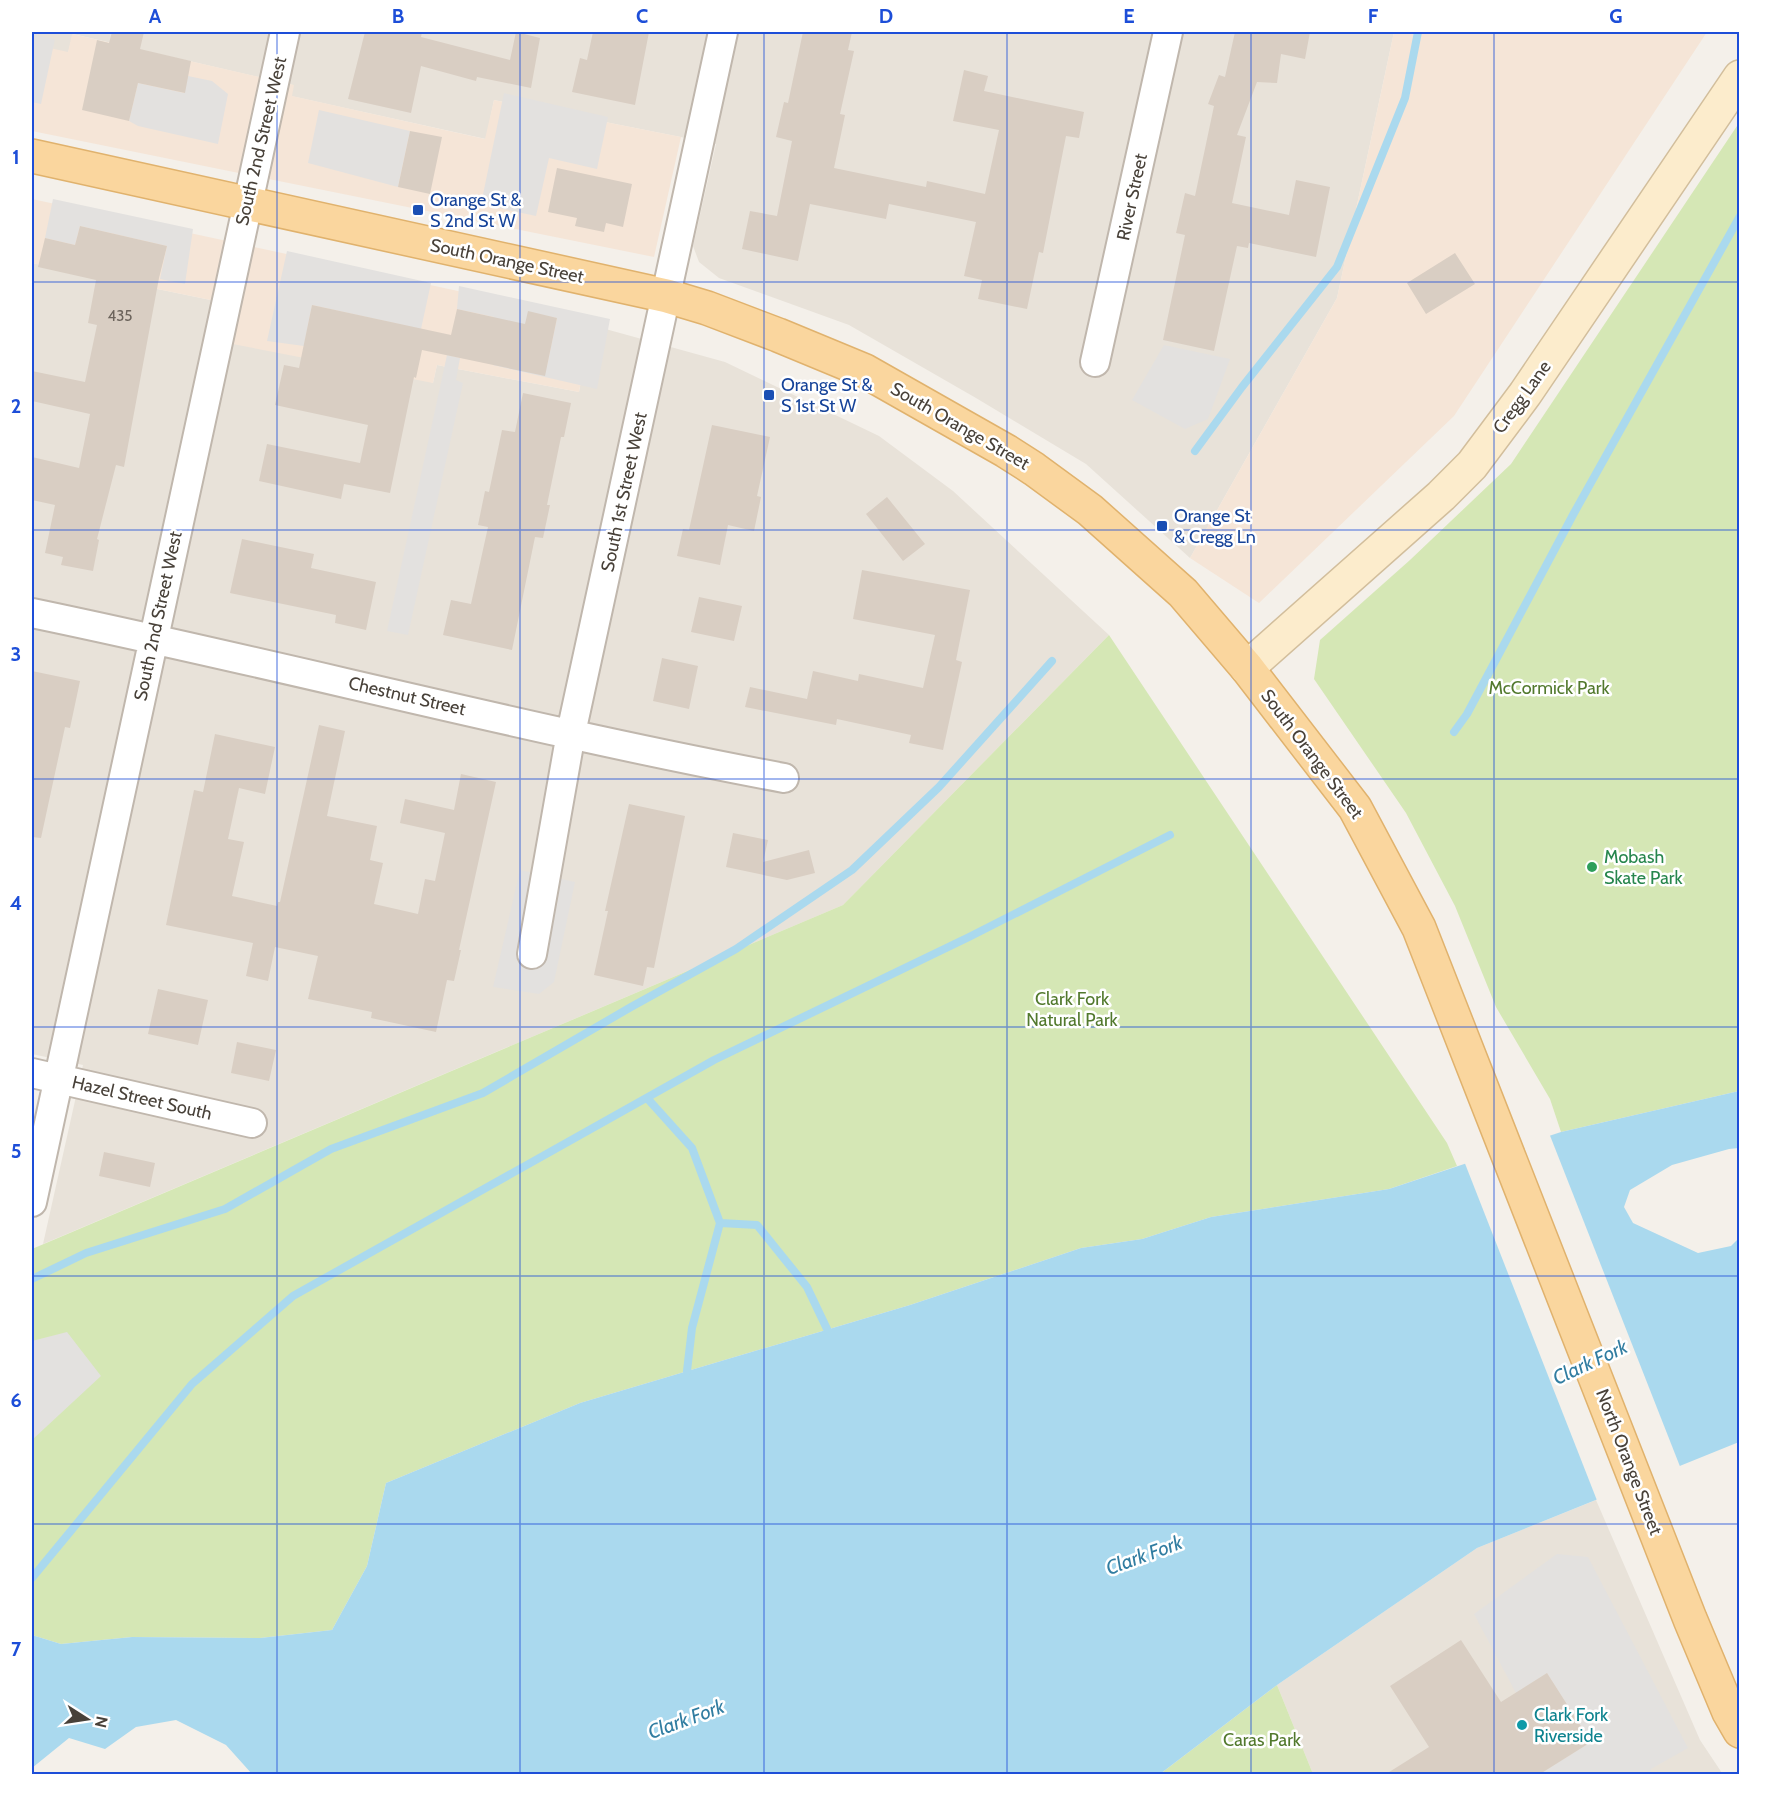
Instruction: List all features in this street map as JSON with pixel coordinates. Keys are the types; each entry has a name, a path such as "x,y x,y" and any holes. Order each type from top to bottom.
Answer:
{"main road":[{"name":"South Orange Street","path":"32,156 667,296 778,335 865,371 961,424 1034,469 1090,510 1183,593 1247,668 1355,808 1419,928 1457,1022"},
{"name":"North Orange Street","path":"1457,1022 1690,1619 1729,1712 1740,1731"}],"street":[{"name":"South 2nd Street West","path":"32,1202 44,1076 153,638 285,32"},
{"name":"South 1st Street West","path":"532,954 571,733 723,32"},
{"name":"River Street","path":"1095,362 1168,32"},
{"name":"Cregg Lane","path":"1247,668 1441,496 1472,465 1525,394 1740,77"},
{"name":"Chestnut Street","path":"32,613 784,778"},
{"name":"Hazel Street South","path":"44,1076 252,1123"}],"shaded area":[{"path":"32,32 1394,32 1337,298 1190,558 1086,464 849,325 719,278 699,262 693,246 716,144 494,100 486,139 291,96 293,85 73,34 68,53 32,44"},
{"path":"1394,32 1707,32 1454,416 1259,603 1190,558 1337,298"},
{"path":"32,34 55,39 41,104 32,102"},
{"path":"72,34 294,85 292,96 485,139 494,100 681,137 654,257 32,131 32,44 68,52"},
{"path":"188,76 212,81 228,94 218,144 138,126 129,121 138,83 184,93"},
{"path":"504,93 608,117 597,169 549,158 536,216 481,204"},
{"path":"319,110 410,131 398,187 308,163"},
{"path":"32,199 574,316 591,325 579,392 437,365 433,383 217,341 225,303 32,263"},
{"path":"53,199 193,229 185,284 160,279 167,246 80,226 75,245 45,238"},
{"path":"287,251 431,283 421,329 312,305 304,346 267,341"},
{"path":"32,263 225,303 433,383 437,365 579,392 591,325 725,362 879,436 953,491 1109,635 843,905 43,1244 83,1065 32,1054"},
{"path":"459,286 610,319 597,389 493,365 494,317 457,309","holes":["528,312 557,318 547,366"]},
{"path":"1164,345 1230,359 1208,419 1185,429 1132,400"},
{"path":"447,355 460,358 456,380 463,383 408,635 387,631"},
{"path":"520,870 575,882 554,982 539,994 493,987"},
{"path":"67,1332 101,1376 32,1440 32,1341"},
{"path":"1596,1500 1700,1740 1722,1773 1313,1774 1277,1685 1477,1548"},
{"path":"1557,1554 1588,1557 1688,1748 1651,1769 1650,1774 1540,1774 1591,1742 1547,1673 1516,1693 1474,1614"}],"green space":[{"name":"McCormick Park","path":"1739,123 1739,1091 1561,1132 1550,1099 1496,1007 1455,906 1406,813 1314,679 1320,640 1410,560 1511,464"},
{"name":"Clark Fork Natural Park","path":"1109,635 1447,1143 1457,1166 1389,1189 1211,1217 1142,1239 1081,1248 910,1305 580,1403 386,1483 367,1566 332,1630 260,1638 132,1637 61,1644 32,1635 32,1249 843,905"},
{"name":"Caras Park","path":"1277,1685 1313,1774 1160,1774"}],"water":[{"name":"Clark Fork","path":"1739,1091 1739,1148 1672,1165 1630,1190 1624,1207 1633,1223 1698,1253 1731,1246 1739,1238 1739,1442 1477,1548 1277,1685 1160,1774 252,1774 226,1745 176,1720 136,1727 105,1749 69,1738 32,1768 32,1635 61,1644 132,1637 260,1638 332,1630 367,1566 386,1483 580,1403 910,1305 1081,1248 1142,1239 1211,1217 1389,1189 1561,1132"}],"pier":[{"path":"1549,1133 1681,1469 1598,1503 1464,1161"}],"building":[{"path":"112,32 144,32 140,49 191,61 185,93 138,83 129,121 82,110 97,40 109,43"},
{"path":"365,32 422,32 421,37 510,60 516,32 540,38 531,88 477,77 476,81 421,66 411,113 348,99"},
{"path":"593,32 649,32 635,105 572,92 580,58 587,60"},
{"path":"803,32 852,32 848,50 854,51 840,114 845,115 834,168 926,187 927,181 985,194 999,130 953,121 964,70 988,76 984,91 1084,112 1079,138 1066,136 1043,253 1039,252 1027,309 978,299 982,280 964,276 976,222 889,204 886,219 810,204 798,261 742,249 750,211 777,216 792,141 776,137 784,102 788,103"},
{"path":"1235,32 1310,32 1305,59 1281,54 1277,83 1257,82 1237,135 1246,137 1232,203 1289,215 1296,180 1330,187 1316,257 1249,243 1248,248 1237,246 1214,351 1163,340 1185,235 1176,233 1185,193 1195,196 1214,106 1208,104 1219,75 1225,77"},
{"path":"410,131 442,137 430,194 398,187"},
{"path":"557,168 632,184 623,227 606,223 604,232 575,226 577,218 548,212"},
{"path":"80,226 167,246 124,467 116,465 97,539 99,540 93,571 61,565 63,557 45,553 55,505 32,500 32,457 79,468 90,414 32,401 32,371 85,382 97,325 88,323 96,280 38,267 45,238 75,245"},
{"path":"1455,253 1475,284 1426,314 1407,283"},
{"path":"312,305 451,335 457,309 525,324 528,311 557,318 545,376 422,350 416,378 414,377 390,493 344,484 341,499 259,481 267,444 360,463 368,425 275,405 284,365 299,368"},
{"path":"523,393 571,403 564,437 561,437 547,505 550,505 543,538 535,537 512,650 443,635 451,600 471,604 488,527 478,525 485,491 489,492 502,430 515,432"},
{"path":"712,425 770,437 757,496 761,497 754,531 728,525 720,565 677,556 683,529 689,530"},
{"path":"887,497 925,544 903,561 866,514"},
{"path":"242,539 314,554 311,568 376,582 366,630 335,623 336,615 230,593"},
{"path":"862,570 970,590 956,660 962,662 943,750 909,743 911,735 837,719 836,725 745,707 750,687 807,699 813,671 858,681 859,674 923,688 935,635 853,619"},
{"path":"699,597 742,606 734,641 691,632"},
{"path":"662,658 698,666 689,709 653,701"},
{"path":"32,671 80,681 70,728 65,727 41,838 32,837"},
{"path":"319,725 345,731 327,816 377,826 370,860 383,863 374,904 418,914 425,879 435,881 445,833 400,823 405,799 454,810 461,774 496,782 454,981 447,980 436,1032 371,1018 372,1012 308,999 318,956 275,947 268,981 246,976 253,943 166,925 194,790 203,792 215,734 275,747 265,794 239,788 228,839 244,842 232,896 277,906 280,902"},
{"path":"629,804 685,816 654,968 647,967 643,986 594,975 608,911 605,911"},
{"path":"733,833 768,840 763,862 809,850 815,873 787,880 726,867"},
{"path":"158,989 208,1000 198,1045 148,1034"},
{"path":"237,1042 276,1050 269,1081 231,1073"},
{"path":"104,1152 155,1163 150,1187 99,1176"},
{"name":"Clark Fork Riverside","path":"1461,1640 1501,1702 1547,1673 1591,1742 1540,1774 1386,1774 1429,1747 1390,1686"}],"waterway":[{"path":"1195,451 1242,387 1337,267 1405,98 1418,32"},
{"path":"1454,732 1467,714 1574,513 1740,216"},
{"path":"32,1279 86,1253 225,1209 331,1149 483,1093 736,949 852,870 939,787 1052,661"},
{"path":"32,1578 192,1384 293,1296 714,1060 969,937 1170,835"},
{"path":"647,1098 692,1148 720,1223 692,1328 687,1371"},
{"path":"720,1223 757,1225 807,1287 827,1329"}],"place":[{"name":"Orange St & S 2nd St W","path":"418,210"},
{"name":"Orange St & S 1st St W","path":"769,395"},
{"name":"Orange St & Cregg Ln","path":"1162,526"},
{"name":"Mobash Skate Park","path":"1592,867"},
{"name":"Clark Fork Riverside","path":"1522,1725"}]}
